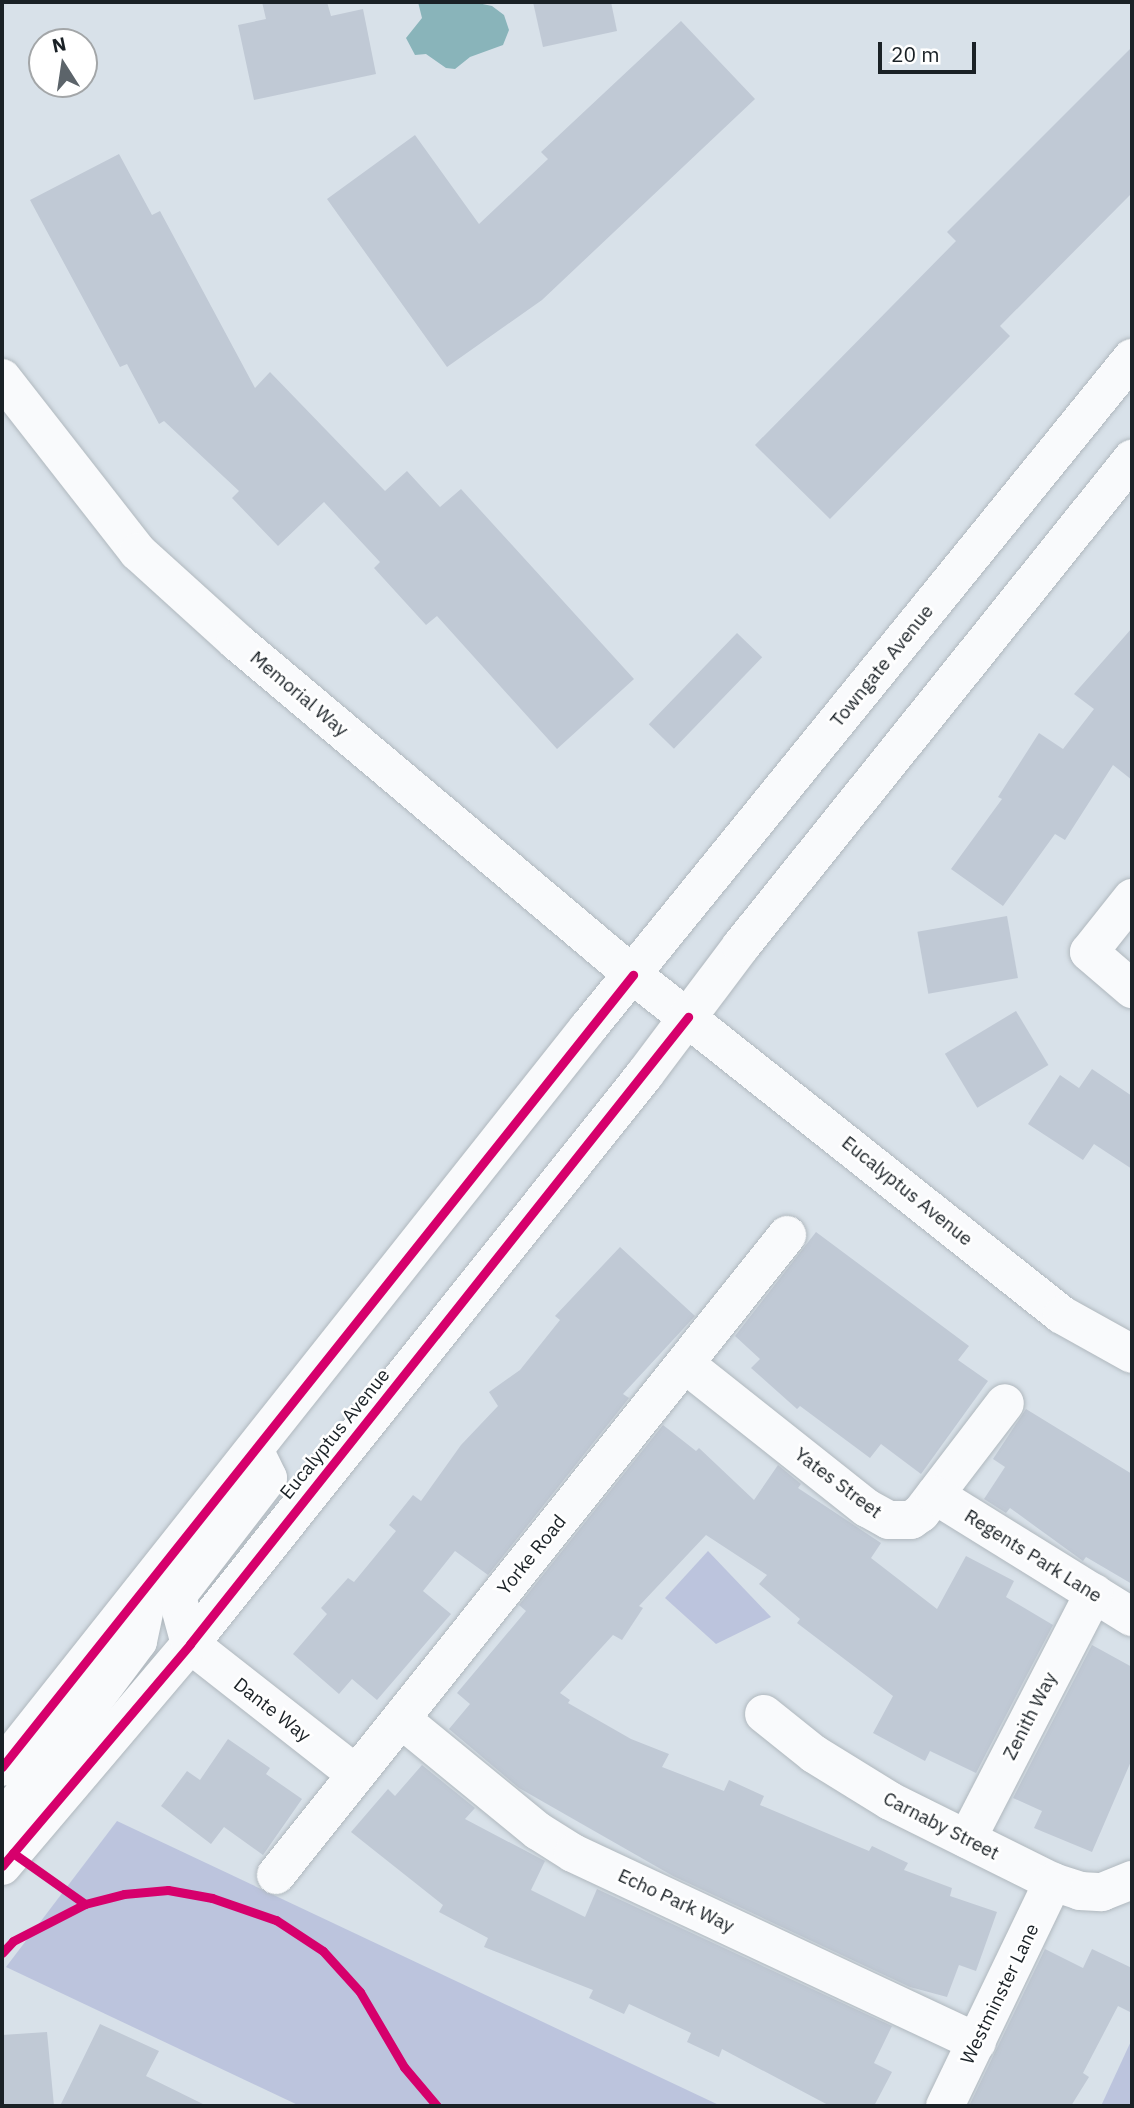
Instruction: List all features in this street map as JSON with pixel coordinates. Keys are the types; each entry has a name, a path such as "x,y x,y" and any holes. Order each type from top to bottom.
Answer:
{"street":[{"name":"Towngate Avenue","path":"633,975 1132,358"},
{"name":"Memorial Way","path":"2,377 138,552 236,641 633,975"},
{"path":"688,1017 1132,460"},
{"path":"1132,898 1089,951 1132,989"},
{"name":"Eucalyptus Avenue","path":"633,975 1062,1315 1132,1354"},
{"path":"2,1767 151,1584 633,975"},
{"name":"Eucalyptus Avenue","path":"2,1866 190,1644 688,1017"},
{"name":"Yorke Road","path":"276,1875 787,1235"},
{"name":"Yates Street","path":"685,1364 867,1508 889,1520 911,1520 935,1495 1005,1404"},
{"path":"190,1644 177,1596 268,1478 255,1451"},
{"name":"Regents Park Lane","path":"935,1495 1132,1617"},
{"path":"2,1823 138,1641 151,1584"},
{"name":"Zenith Way","path":"967,1839 1094,1593"},
{"name":"Dante Way","path":"190,1644 356,1774"},
{"name":"Carnaby Street","path":"764,1714 814,1754 890,1801 1054,1882 1080,1891 1102,1892 1132,1880"},
{"name":"Echo Park Way","path":"401,1719 538,1831 573,1853 977,2042"},
{"name":"Westminster Lane","path":"945,2106 1054,1882"}],"shaded area":[{"path":"418,2 473,2 492,6 504,15 509,30 503,45 470,57 455,69 446,68 426,54 415,55 406,38 422,18"},
{"path":"708,1551 771,1617 716,1644 665,1598"},
{"path":"117,1821 721,2106 300,2106 6,1967"},
{"path":"1132,2039 1132,2106 1101,2106"}],"building":[{"path":"262,2 327,2 331,16 363,9 376,74 254,100 238,25 266,19"},
{"path":"533,2 611,2 617,31 543,47"},
{"path":"681,21 755,99 542,300 447,367 327,199 415,135 479,224 548,159 541,152"},
{"path":"1132,47 1132,193 1000,326 1010,336 830,519 755,445 956,241 947,232"},
{"path":"119,154 152,215 160,211 255,388 270,372 385,491 407,471 440,507 461,489 634,679 557,749 437,616 426,625 374,568 380,562 324,502 278,546 232,498 239,491 164,421 159,424 127,364 120,367 30,200"},
{"path":"1132,628 1132,780 1113,765 1065,840 1055,834 1003,906 951,869 1002,799 998,797 1039,733 1063,749 1094,709 1074,694"},
{"path":"737,633 762,657 674,749 649,724"},
{"path":"1007,916 1018,978 928,994 917,932"},
{"path":"1016,1011 1048,1065 977,1108 945,1054"},
{"path":"1092,1069 1132,1096 1132,1169 1094,1144 1083,1160 1028,1124 1060,1075 1079,1088"},
{"path":"816,1232 969,1346 958,1360 988,1381 921,1474 881,1444 870,1458 800,1406 797,1409 751,1368 760,1359 735,1336"},
{"path":"620,1247 695,1316 623,1394 629,1398 488,1575 455,1551 423,1591 451,1614 377,1700 352,1679 339,1694 293,1654 327,1614 321,1608 348,1578 354,1582 396,1531 389,1525 413,1495 421,1501 461,1445 498,1406 489,1392 520,1370 560,1320 555,1316"},
{"path":"1026,1409 1132,1474 1132,1584 1086,1557 1083,1561 1010,1508 1006,1513 984,1499 1005,1467 993,1459"},
{"path":"663,1425 696,1451 699,1448 754,1500 778,1465 801,1484 798,1488 881,1543 871,1558 937,1609 966,1556 1014,1581 1006,1597 1053,1625 976,1773 930,1751 925,1761 873,1733 893,1696 797,1623 800,1619 759,1584 767,1575 706,1535 639,1606 643,1608 622,1640 613,1635 560,1693 570,1700 568,1703 631,1739 669,1754 662,1767 724,1791 729,1780 764,1796 760,1805 869,1851 872,1846 908,1863 904,1870 952,1888 950,1896 997,1912 976,1971 959,1965 947,1997 910,1987 673,1876 519,1788 449,1729 470,1704 457,1693 526,1611 519,1605"},
{"path":"1092,1645 1132,1667 1132,1759 1092,1852 1034,1828 1042,1811 1013,1798"},
{"path":"228,1739 270,1768 266,1774 302,1799 263,1855 224,1827 211,1844 161,1806 187,1771 200,1780"},
{"path":"422,1765 475,1808 465,1819 545,1861 531,1890 585,1917 597,1889 892,2026 874,2063 892,2072 874,2106 830,2106 722,2049 719,2057 687,2042 691,2033 629,2004 624,2014 589,1998 593,1990 484,1947 488,1938 439,1912 443,1905 351,1832 388,1789 395,1796"},
{"path":"1045,1949 1083,1968 1092,1949 1132,1968 1132,2013 1118,2006 1083,2073 1089,2077 1071,2106 969,2106"},
{"path":"100,2024 159,2051 146,2076 207,2106 60,2106"},
{"path":"47,2032 54,2106 2,2106 2,2035"}],"cycle path":[{"path":"2,1767 633,975"},
{"path":"2,1866 190,1644 688,1017"},
{"path":"13,1853 85,1904"},
{"path":"2,1953 13,1941 85,1904 124,1894 168,1890 212,1898 276,1920 323,1951 360,1992 404,2067 437,2106"}]}
